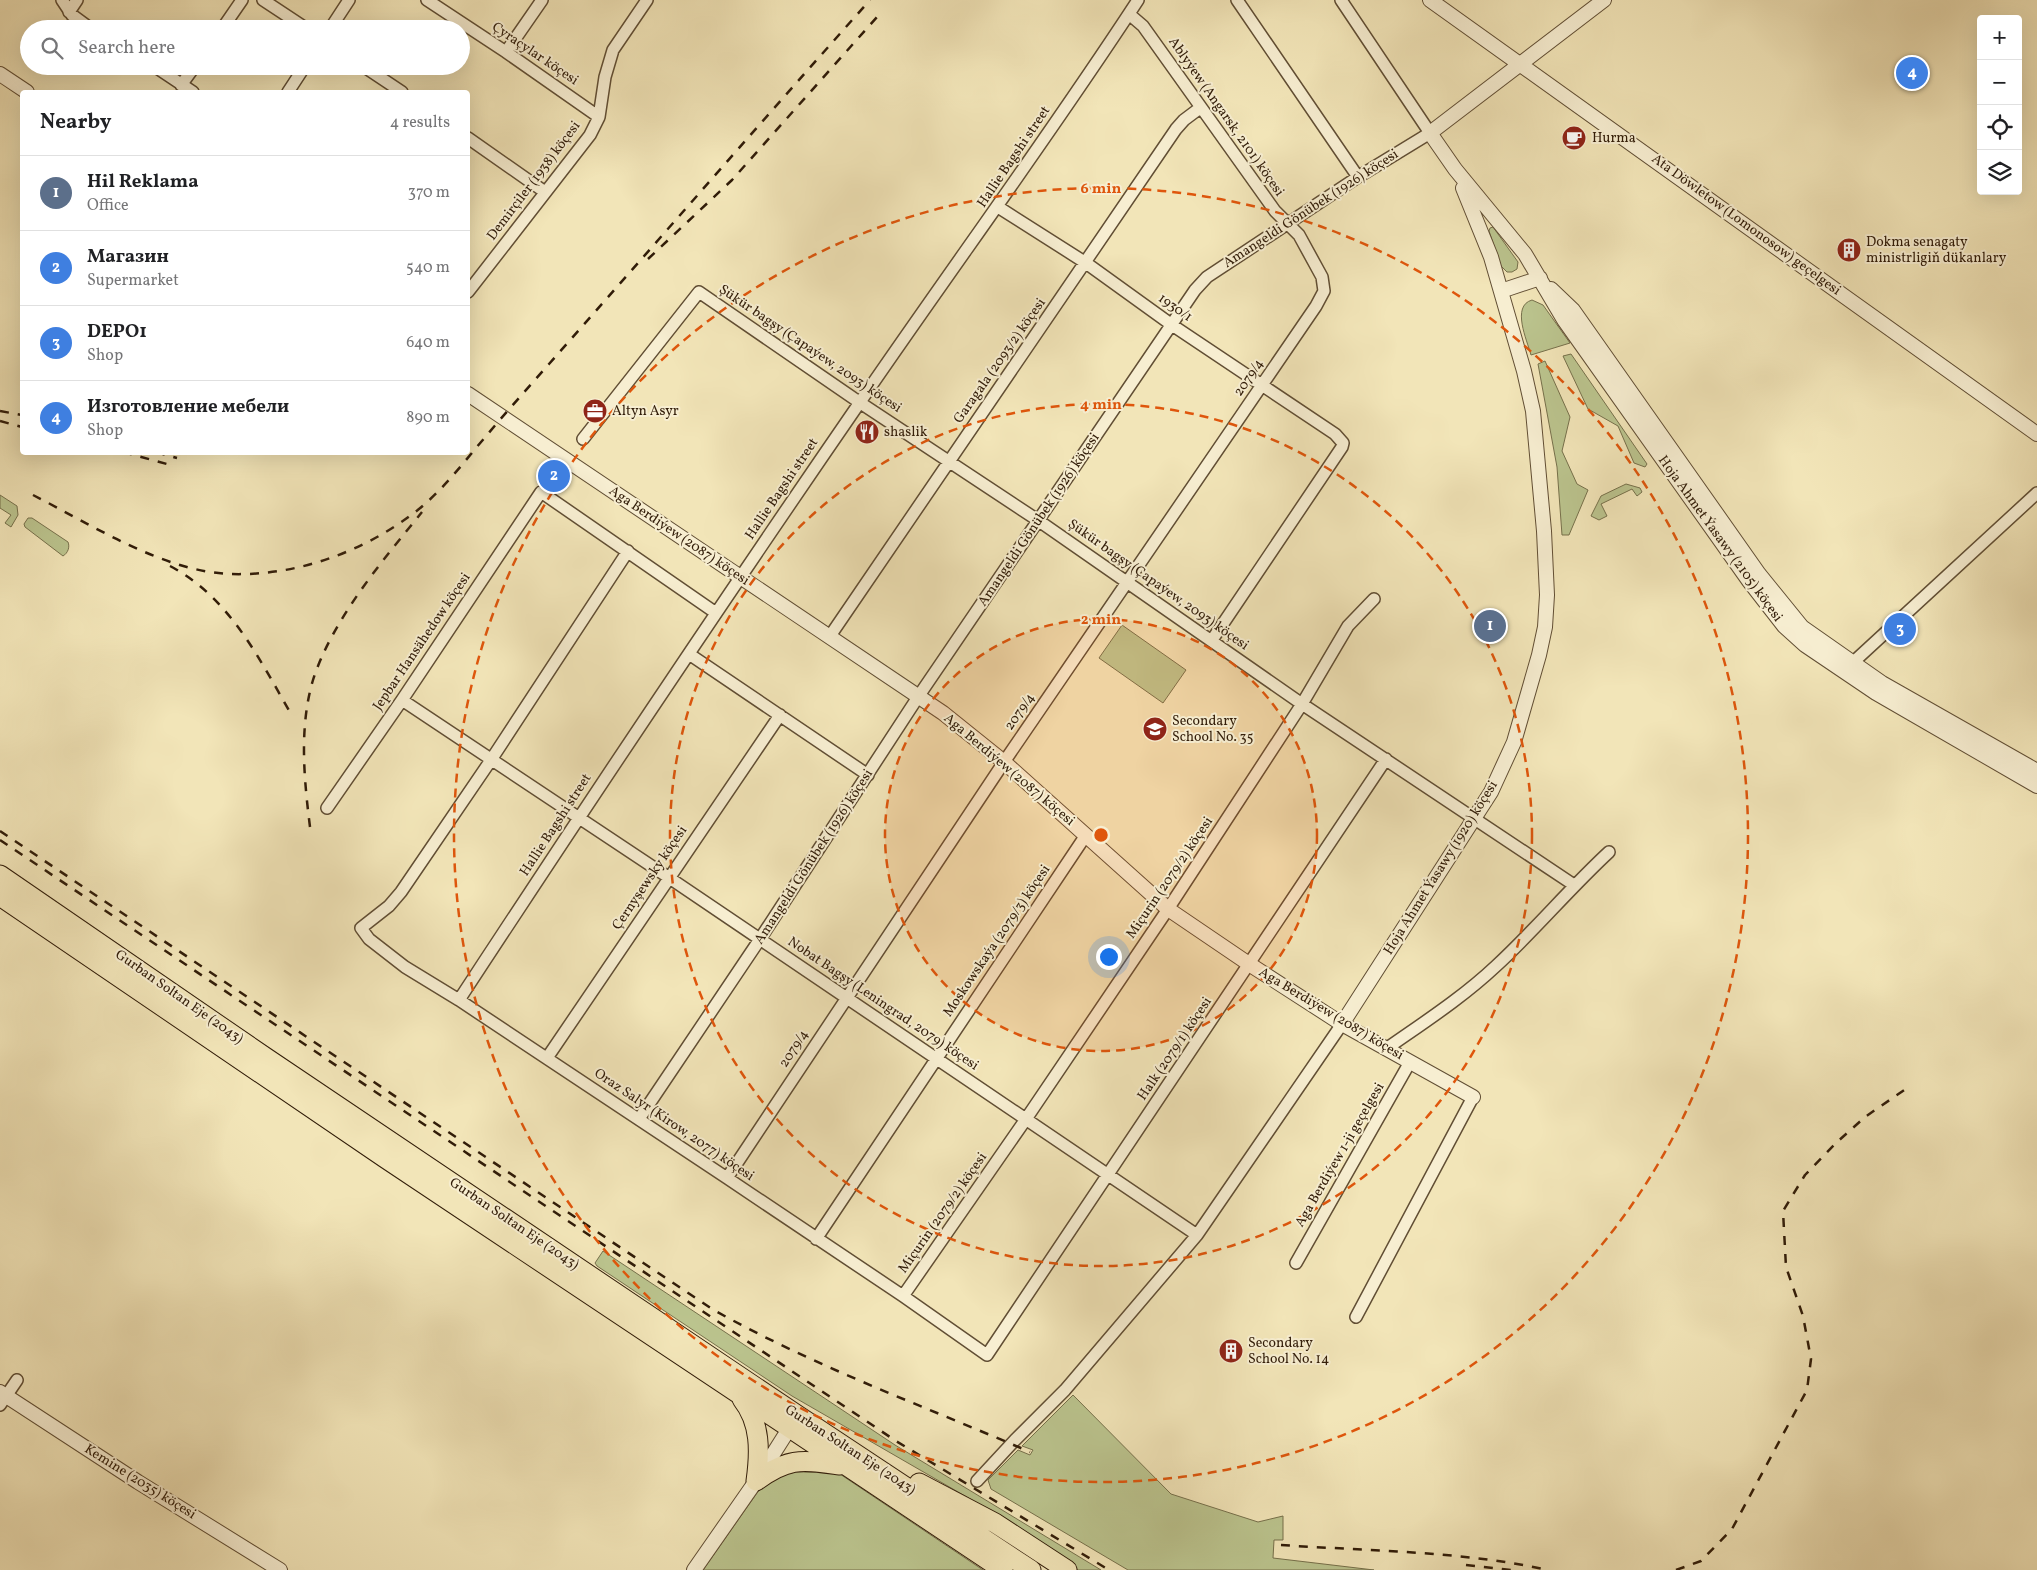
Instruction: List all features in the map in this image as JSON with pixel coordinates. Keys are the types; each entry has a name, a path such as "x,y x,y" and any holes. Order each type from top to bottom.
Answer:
{"highway":[{"name":"Gurban Soltan Eje (2043)","path":"0,875 793,1422 846,1466 1003,1570"},
{"name":"Gurban Soltan Eje (2043)","path":"0,896 385,1158 738,1393 793,1422 825,1433 1031,1570"},
{"path":"738,1393 750,1410 758,1437 759,1454 756,1481"},
{"path":"825,1433 995,1523 1066,1570"},
{"name":"Gurban Soltan Eje (2043)","path":"756,1481 775,1468 794,1462 813,1461 846,1466"}],"street":[{"path":"62,0 69,12 79,20"},
{"path":"69,12 78,0"},
{"path":"228,20 242,0"},
{"path":"263,0 293,20"},
{"path":"336,20 348,0"},
{"name":"Çyraçylar köçesi","path":"427,0 457,20"},
{"path":"506,52 542,0"},
{"name":"Hallie Bagshi street","path":"459,1000 716,613 860,402 998,207 1138,0"},
{"path":"1237,0 1358,178"},
{"name":"Hoja Ahmet Ýasawy (2105) köçesi","path":"1341,0 1455,169 1520,248 1564,320 1749,581 1794,636 1848,667 1882,683 2037,771"},
{"name":"Ata Döwletow (Lomonosow) geçelgesi","path":"1430,0 2037,434"},
{"name":"Amangeldi Gönübek (1926) köçesi","path":"639,1119 760,939 918,697 1200,283 1358,178 1430,133 1604,0"},
{"name":"Demirçiler (1938) köçesi","path":"470,284 590,134 599,117 613,50 641,2"},
{"name":"Ablyýew (Angarsk, 2101) köçesi","path":"1128,14 1143,26 1274,212 1299,235 1322,277 1324,291"},
{"name":"Çyraçylar köçesi","path":"470,28 599,117"},
{"path":"0,74 24,90"},
{"path":"167,75 190,90"},
{"path":"181,85 188,75"},
{"path":"289,90 299,75"},
{"path":"376,75 399,90"},
{"name":"Garagala (2093/2) köçesi","path":"830,636 1176,129 1184,120 1200,108"},
{"path":"470,139 545,192"},
{"name":"Hoja Ahmet Ýasawy (2105) köçesi","path":"1455,169 1485,237 1501,291"},
{"name":"1930/1","path":"998,207 1086,263 1172,325 1335,434 1343,442 1342,448 1212,640"},
{"path":"1501,291 1540,278"},
{"name":"2079/4","path":"727,1178 1004,762 1316,306 1324,291"},
{"name":"Hoja Ahmet Ýasawy (1920) köçesi","path":"1342,1024 1491,792 1514,742 1539,655 1546,613 1542,498 1533,411 1524,371 1501,291"},
{"name":"Şükür bagşy (Çapaýew, 2093) köçesi","path":"583,439 699,292 1039,521 1302,704 1574,885"},
{"name":"Aga Berdiýew (2087) köçesi","path":"470,395 830,636 979,740 1168,908 1249,964 1342,1024 1473,1097"},
{"name":"Jepbar Hansähedow köçesi","path":"327,808 402,700 541,492 628,551"},
{"path":"1848,667 2037,493"},
{"path":"491,760 628,551 716,613"},
{"name":"Miçurin (2079/2) köçesi","path":"904,1296 1168,908 1302,704 1348,626 1374,599"},
{"path":"689,654 868,775"},
{"name":"Hoja Ahmet Ýasawy (2105) köçesi","path":"1848,667 1876,693 2037,786"},
{"name":"Nobat Bagşy (Leningrad, 2079) köçesi","path":"402,700 579,817 1197,1234"},
{"name":"Çernyşewsky köçesi","path":"547,1058 668,877 780,715"},
{"name":"Halk (2079/1) köçesi","path":"987,1355 1386,759"},
{"name":"Oraz Salyr (Kirow, 2077) köçesi","path":"491,760 401,892 376,917 361,928 364,934 406,967 639,1119 904,1296 987,1355"},
{"name":"Moskowskaýa (2079/3) köçesi","path":"816,1239 1086,835"},
{"path":"1386,1049 1474,986 1517,947 1574,885 1609,852"},
{"path":"977,1481 1065,1390 1197,1234 1342,1024"},
{"name":"Aga Berdiýew 1-ji geçelgesi","path":"1296,1263 1410,1062"},
{"path":"1356,1317 1473,1097"},
{"path":"2,1398 17,1380"},
{"name":"Kemine (2035) köçesi","path":"2,1398 280,1570"},
{"path":"694,1570 756,1481 793,1422"}],"green space":[{"path":"1493,227 1518,262 1517,269 1512,272 1507,272 1501,266 1489,231"},
{"path":"1532,300 1543,305 1570,343 1531,355 1521,316 1522,309 1526,303"},
{"path":"1571,354 1647,464 1645,467 1634,463 1618,426 1588,409 1563,356"},
{"path":"1545,361 1570,417 1562,451 1577,484 1588,490 1569,535 1562,535 1557,467 1538,364"},
{"path":"1626,484 1640,488 1642,492 1637,496 1632,489 1601,504 1607,516 1599,520 1591,516 1601,496"},
{"path":"0,495 17,506 18,515 11,527 5,523 11,515 0,508"},
{"path":"28,518 32,518 68,542 69,548 63,556 25,527 24,524"},
{"path":"1122,625 1186,670 1163,703 1099,658"},
{"path":"603,1251 895,1445 1101,1570 1078,1570 991,1511 792,1396 597,1266 595,1263"},
{"path":"1073,1395 1171,1494 1258,1522 1283,1516 1283,1540 1274,1540 1273,1558 1374,1570 1128,1570 991,1489 988,1480 1018,1450 1030,1455 1033,1450 1022,1446"},
{"path":"794,1470 834,1470 983,1570 703,1570 757,1493 767,1482"}],"railway":[{"path":"33,495 104,533 154,556 180,565 231,574 255,574 301,567 346,552 388,531 419,509 450,479 510,408 870,0"},
{"path":"648,259 732,180 877,17"},
{"path":"0,411 20,415"},
{"path":"0,421 20,426"},
{"path":"134,455 174,466"},
{"path":"166,455 177,458"},
{"path":"310,827 306,790 304,735 313,680 333,635 346,613 375,570 422,512"},
{"path":"170,566 191,579 226,612 254,651 291,714"},
{"path":"0,831 712,1309 789,1349 869,1385 1030,1452"},
{"path":"0,840 896,1441 1109,1570"},
{"path":"1676,1570 1701,1561 1732,1529 1807,1390 1811,1359 1803,1316 1786,1267 1783,1211 1805,1175 1836,1143 1865,1117 1910,1086"},
{"path":"1281,1545 1449,1555 1548,1570"},
{"path":"1466,1565 1511,1570"}],"place":[{"name":"Изготовление мебели","path":"1912,73"},
{"name":"Hurma","path":"1574,138"},
{"name":"Dokma senagaty ministrligiň dükanlary","path":"1849,250"},
{"name":"Altyn Asyr","path":"595,411"},
{"name":"shaslik","path":"867,432"},
{"name":"Магазин","path":"554,476"},
{"name":"Hil Reklama","path":"1490,626"},
{"name":"DEPO1","path":"1900,629"},
{"name":"Secondary School No. 35","path":"1155,729"},
{"name":"Secondary School No. 14","path":"1231,1351"}]}
